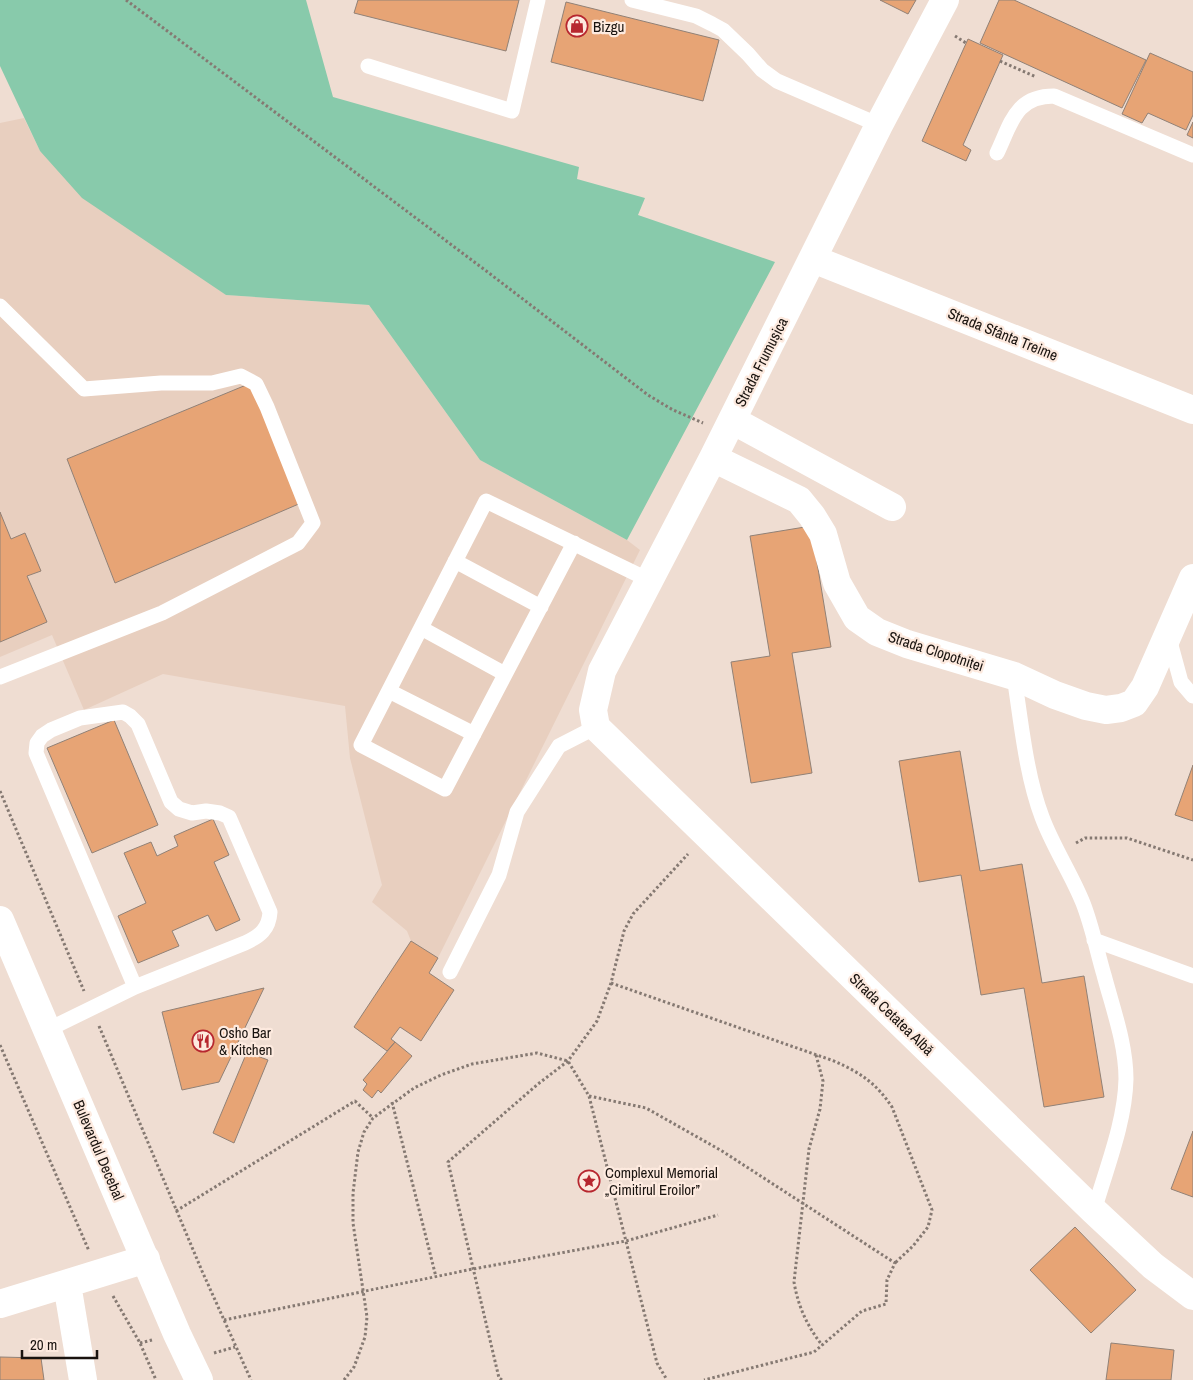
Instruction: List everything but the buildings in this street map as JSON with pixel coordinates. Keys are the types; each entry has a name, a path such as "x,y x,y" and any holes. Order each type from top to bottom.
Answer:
{"street":[{"name":"Strada Frumușica","path":"596,727 592,710 602,671 713,458 945,0"},
{"name":"Strada Sfânta Treime","path":"813,259 1193,410"},
{"path":"728,427 892,507"},
{"name":"Strada Clopotniței","path":"713,458 799,500 823,534 837,583 857,618 877,632 907,644 1014,676 1055,695 1086,706 1106,710 1121,708 1134,703 1145,687 1168,634"},
{"path":"1168,634 1192,581"},
{"name":"Strada Cetatea Albă","path":"596,727 1094,1211 1153,1266 1193,1296"},
{"name":"Bulevardul Decebal","path":"0,920 177,1334 200,1380"},
{"path":"0,1304 146,1259"},
{"path":"67,1284 83,1380"}],"lane":[{"path":"368,66 512,111 538,0"},
{"path":"632,0 696,16 712,24 729,36 762,70 777,82 880,125"},
{"path":"998,153 1018,110 1031,100 1044,96 1054,96 1193,155"},
{"path":"0,306 84,389 161,383 212,383 241,376 256,384 267,406 313,523 298,543 162,613 0,677"},
{"path":"574,544 445,789 361,745 486,501 649,580"},
{"path":"455,561 540,607"},
{"path":"421,628 505,674"},
{"path":"1168,634 1181,682 1193,696"},
{"path":"1014,676 1036,800 1048,834 1083,904 1122,1044 1126,1077 1125,1100 1117,1135 1094,1211"},
{"path":"389,691 474,734"},
{"path":"47,1030 135,987 258,937 270,922 270,912 229,817 220,813 206,811 192,813 179,808 171,802 138,724 123,712 80,718 51,730 36,743 36,753 135,987"},
{"path":"450,972 499,875 517,812 559,746 596,727"},
{"path":"1094,940 1193,976"}],"path":[{"path":"126,0 648,395 673,410 728,427"},
{"path":"1000,61 1052,85 1054,96"},
{"path":"0,790 176,1211 251,1380"},
{"path":"502,1380 499,1378 448,1162 538,1084 568,1061 597,1022 611,982 624,931 633,914 707,834"},
{"path":"1059,853 1086,838 1127,838 1193,860"},
{"path":"611,982 816,1055 856,1071 871,1081 892,1106 932,1210 928,1226 913,1246 895,1263 887,1280 886,1304 862,1311 814,1352 704,1380"},
{"path":"0,1045 99,1274 140,1343 156,1380"},
{"path":"344,1380 354,1366 365,1336 367,1317 353,1223 353,1193 358,1152 364,1132 372,1118 414,1088 441,1075 472,1064 537,1053 568,1061 589,1096 657,1363 667,1380"},
{"path":"816,1055 823,1081 820,1108 809,1149 794,1282 797,1299 804,1317 822,1345"},
{"path":"589,1096 646,1108 722,1151 895,1263"},
{"path":"176,1211 355,1101 372,1118"},
{"path":"392,1102 436,1277"},
{"path":"224,1320 626,1241 718,1215"}],"shaded area":[{"path":"24,118 40,151 226,295 369,305 480,460 627,540 640,550 438,958 411,941 407,931 372,902 382,885 350,758 345,706 163,674 84,710 52,635 0,657 0,123"}],"green space":[{"path":"0,0 306,0 333,97 579,167 577,179 645,198 638,215 775,262 627,540 480,460 369,305 226,295 82,198 40,151 0,66"}],"place":[{"name":"Bizgu","path":"577,26"},
{"name":"Osho Bar & Kitchen","path":"203,1041"},
{"name":"Complexul Memorial „Cimitirul Eroilor”","path":"589,1181"}]}
